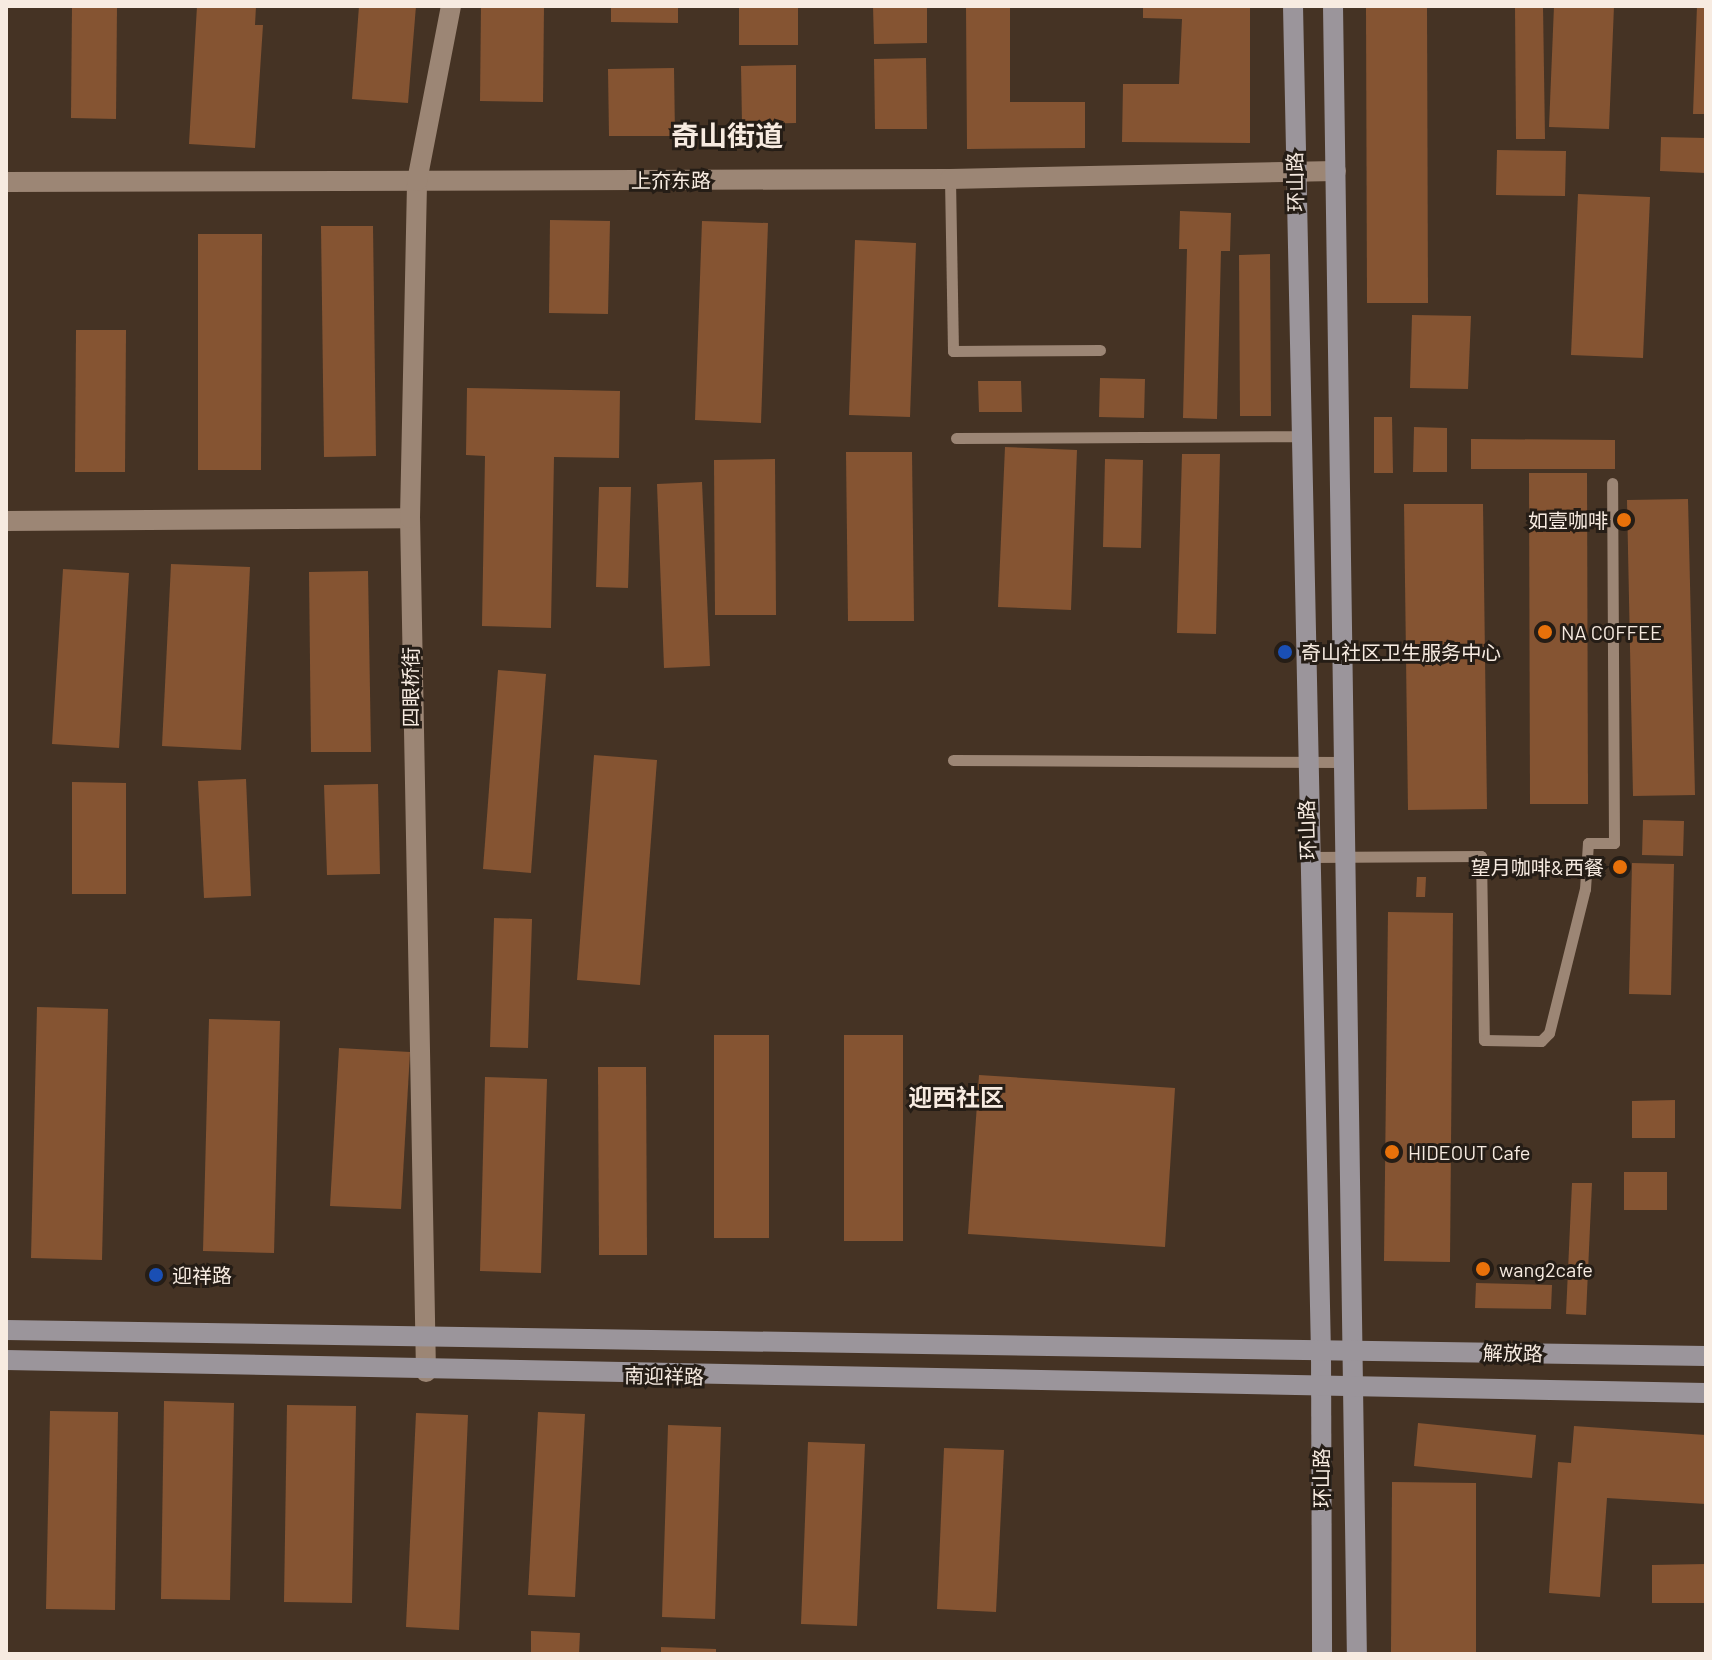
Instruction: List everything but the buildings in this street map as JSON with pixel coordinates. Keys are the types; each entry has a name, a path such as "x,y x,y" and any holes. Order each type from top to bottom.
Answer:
{"main road":[{"name":"环山路","path":"1293,6 1305,763 1321,1352 1322,1654"},
{"name":"环山路","path":"1333,6 1357,1654"},
{"name":"南迎祥路","path":"6,1330 1321,1352"},
{"name":"解放路","path":"1321,1352 1706,1356"},
{"name":"南迎祥路","path":"6,1360 426,1372 1321,1387"},
{"name":"解放路","path":"1321,1387 1706,1393"}],"street":[{"name":"四眼桥街","path":"426,1372 420,964 410,750 410,518 417,181 451,6"},
{"name":"上夼东路","path":"6,182 950,179 1336,171"},
{"path":"6,521 410,518"}],"lane":[{"path":"950,179 953,351 1100,350"},
{"path":"956,438 1300,436"},
{"path":"1307,857 1481,856 1484,1040 1541,1041 1549,1033 1585,889 1588,843 1614,843 1612,483"},
{"path":"953,760 1345,762"}],"place":[{"name":"如壹咖啡","path":"1624,520"},
{"name":"NA COFFEE","path":"1545,632"},
{"name":"奇山社区卫生服务中心","path":"1285,652"},
{"name":"望月咖啡&西餐","path":"1620,867"},
{"name":"HIDEOUT Cafe","path":"1392,1152"},
{"name":"wang2cafe","path":"1483,1269"},
{"name":"迎祥路","path":"156,1275"}],"district":[{"name":"奇山街道","path":"727,135"},
{"name":"迎西社区","path":"956,1097"}]}
